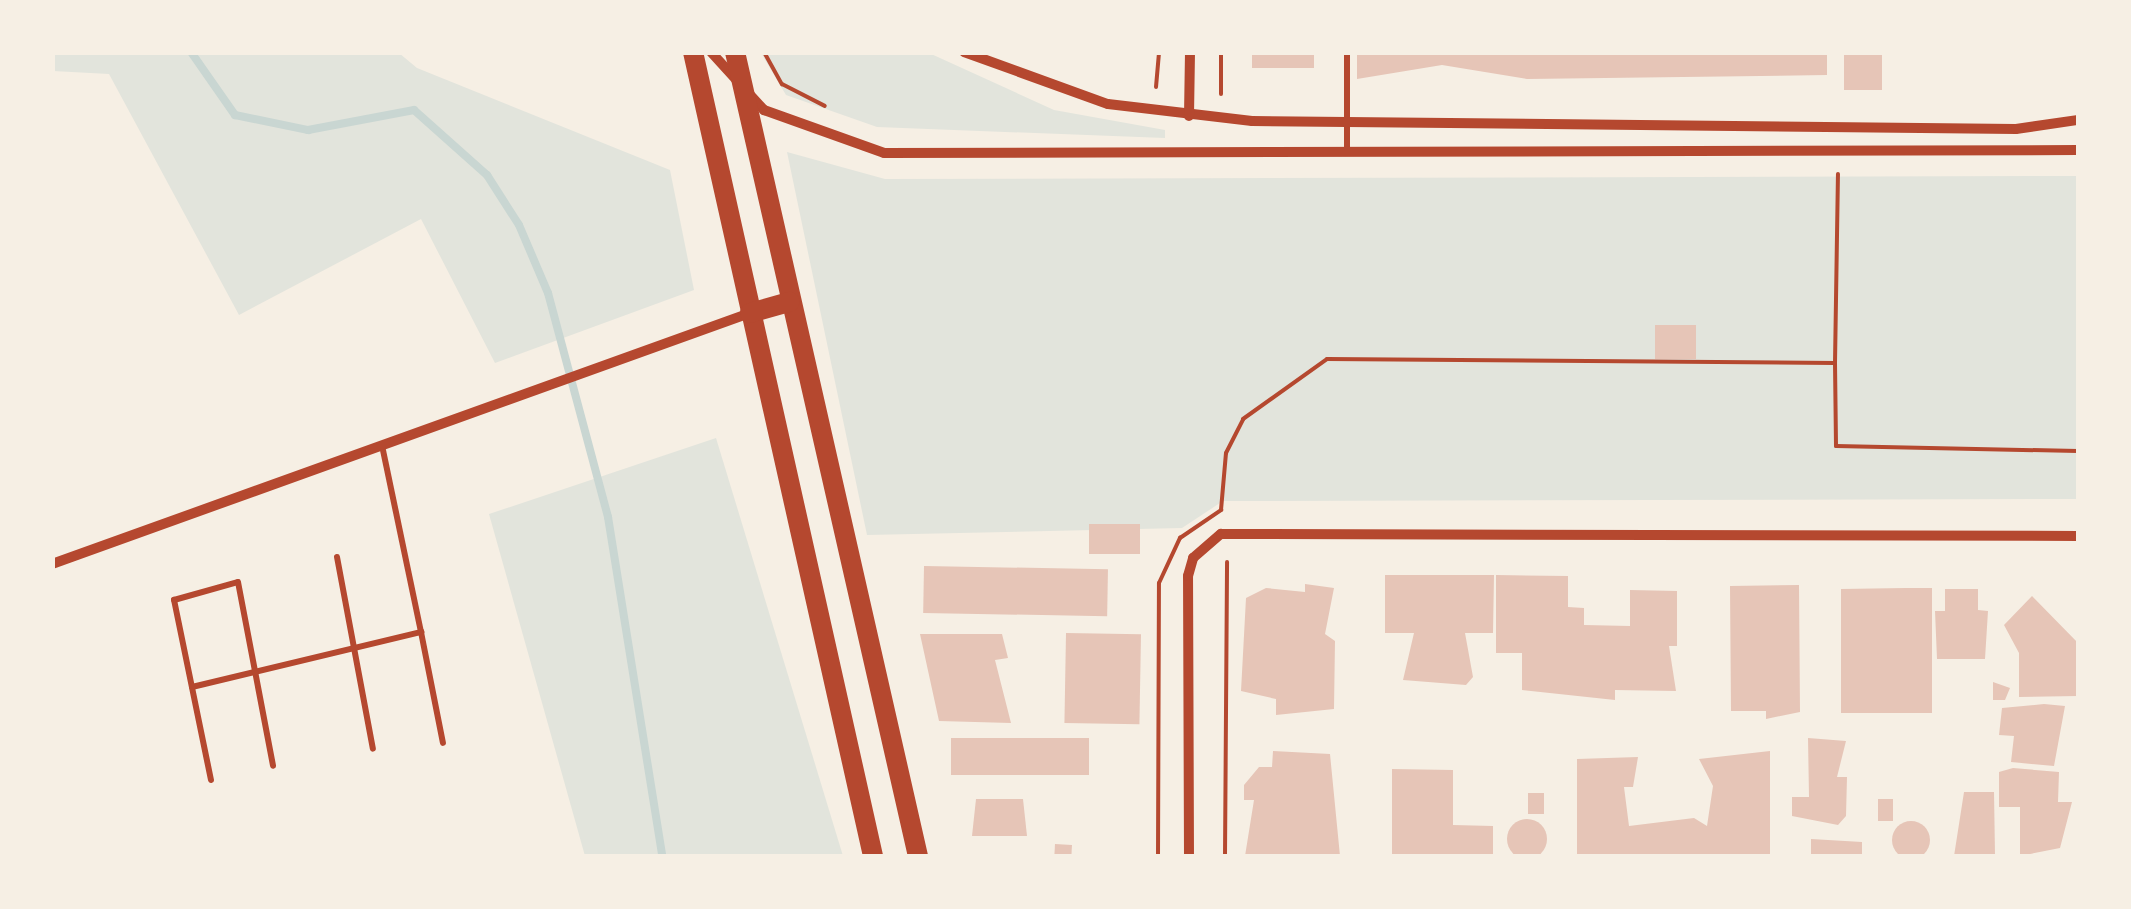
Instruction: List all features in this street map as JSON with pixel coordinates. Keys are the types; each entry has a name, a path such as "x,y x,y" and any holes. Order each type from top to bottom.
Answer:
{"highway":[{"path":"693,52 873,856"},
{"path":"735,52 918,856"},
{"path":"750,313 789,302"}],"street":[{"path":"711,52 745,97 784,121 884,153 2078,150"},
{"path":"964,52 1064,94 1189,116 1347,122 2016,129 2078,120"},
{"path":"1189,116 1190,52"},
{"path":"52,564 750,313"},
{"path":"1189,856 1193,558 1240,532 2078,536"}],"lane":[{"path":"1347,52 1347,149"},
{"path":"382,444 443,744"},
{"path":"337,557 373,749"},
{"path":"211,780 174,600 238,582 273,766"},
{"path":"192,687 422,632"}],"path":[{"path":"764,52 782,84 825,106"},
{"path":"1156,87 1158,52"},
{"path":"1221,52 1221,94"},
{"path":"1838,174 1836,446 2078,452"},
{"path":"1158,856 1160,583 1180,538 1223,501 1226,452 1243,419 1327,359 1835,363"},
{"path":"1225,856 1227,562"}],"shaded area":[{"path":"52,53 399,53 417,68 670,170 694,290 495,363 421,219 239,315 109,74 53,71"},
{"path":"761,53 929,53 1054,110 1165,130 1165,138 877,127 786,95"},
{"path":"787,152 885,179 2078,176 2078,499 1223,501 1182,528 867,535"},
{"path":"716,438 843,856 585,856 489,514"}],"building":[{"path":"1252,52 1314,52 1314,68 1252,68"},
{"path":"1357,52 1827,52 1827,75 1527,79 1442,65 1357,79"},
{"path":"1844,52 1882,52 1882,90 1844,90"},
{"path":"1655,325 1696,325 1696,359 1655,359"},
{"path":"1089,524 1140,524 1140,554 1089,554"},
{"path":"924,566 1108,569 1107,616 923,613"},
{"path":"1385,575 1494,575 1493,633 1465,633 1473,677 1466,685 1403,680 1414,633 1385,633"},
{"path":"1496,575 1568,576 1568,607 1584,608 1584,625 1630,626 1630,590 1677,591 1677,646 1669,646 1676,691 1615,690 1615,700 1522,690 1522,653 1496,653"},
{"path":"1305,584 1334,588 1325,634 1335,641 1334,709 1276,715 1276,699 1241,691 1246,598 1266,588 1305,592"},
{"path":"1799,585 1800,712 1766,719 1766,711 1731,711 1730,586"},
{"path":"1932,588 1932,713 1841,713 1841,589"},
{"path":"1945,589 1978,589 1978,610 1988,611 1985,659 1937,659 1935,611 1945,611"},
{"path":"2032,596 2078,643 2078,696 2019,697 2019,653 2004,625"},
{"path":"1066,633 1141,634 1139,724 1064,723"},
{"path":"920,634 1002,634 1008,658 995,660 1011,723 939,721"},
{"path":"1993,682 2010,688 2005,700 1993,700"},
{"path":"2065,706 2054,766 2011,762 2014,736 1999,735 2002,708"},
{"path":"951,738 1089,738 1089,775 951,775"},
{"path":"1808,738 1846,741 1837,777 1847,777 1846,816 1838,825 1792,816 1792,797 1809,797"},
{"path":"1273,751 1330,754 1340,856 1245,856 1254,800 1244,800 1244,785 1259,767 1272,767"},
{"path":"1770,751 1770,856 1577,856 1577,759 1638,757 1633,787 1624,787 1629,826 1694,818 1707,826 1713,786 1699,759"},
{"path":"2013,768 2059,772 2058,802 2072,802 2060,848 2020,856 2020,807 1999,807 1999,772"},
{"path":"1392,769 1453,770 1453,825 1493,826 1493,856 1392,856"},
{"path":"1964,792 1994,792 1995,856 1954,856"},
{"path":"1528,793 1544,793 1544,814 1528,814"},
{"path":"976,799 1023,799 1027,836 972,836"},
{"path":"1878,799 1893,799 1893,821 1878,821"},
{"path":"1527,819 1541,825 1547,839 1541,853 1527,859 1513,853 1507,839 1513,825"},
{"path":"1911,821 1925,826 1930,840 1925,854 1911,859 1897,854 1892,840 1897,826"},
{"path":"1811,839 1862,842 1862,856 1811,856"},
{"path":"1055,844 1072,845 1071,856 1054,856"}],"waterway":[{"path":"191,52 235,115 308,130 414,110 487,175 519,225 548,293 608,517 662,856"}]}
